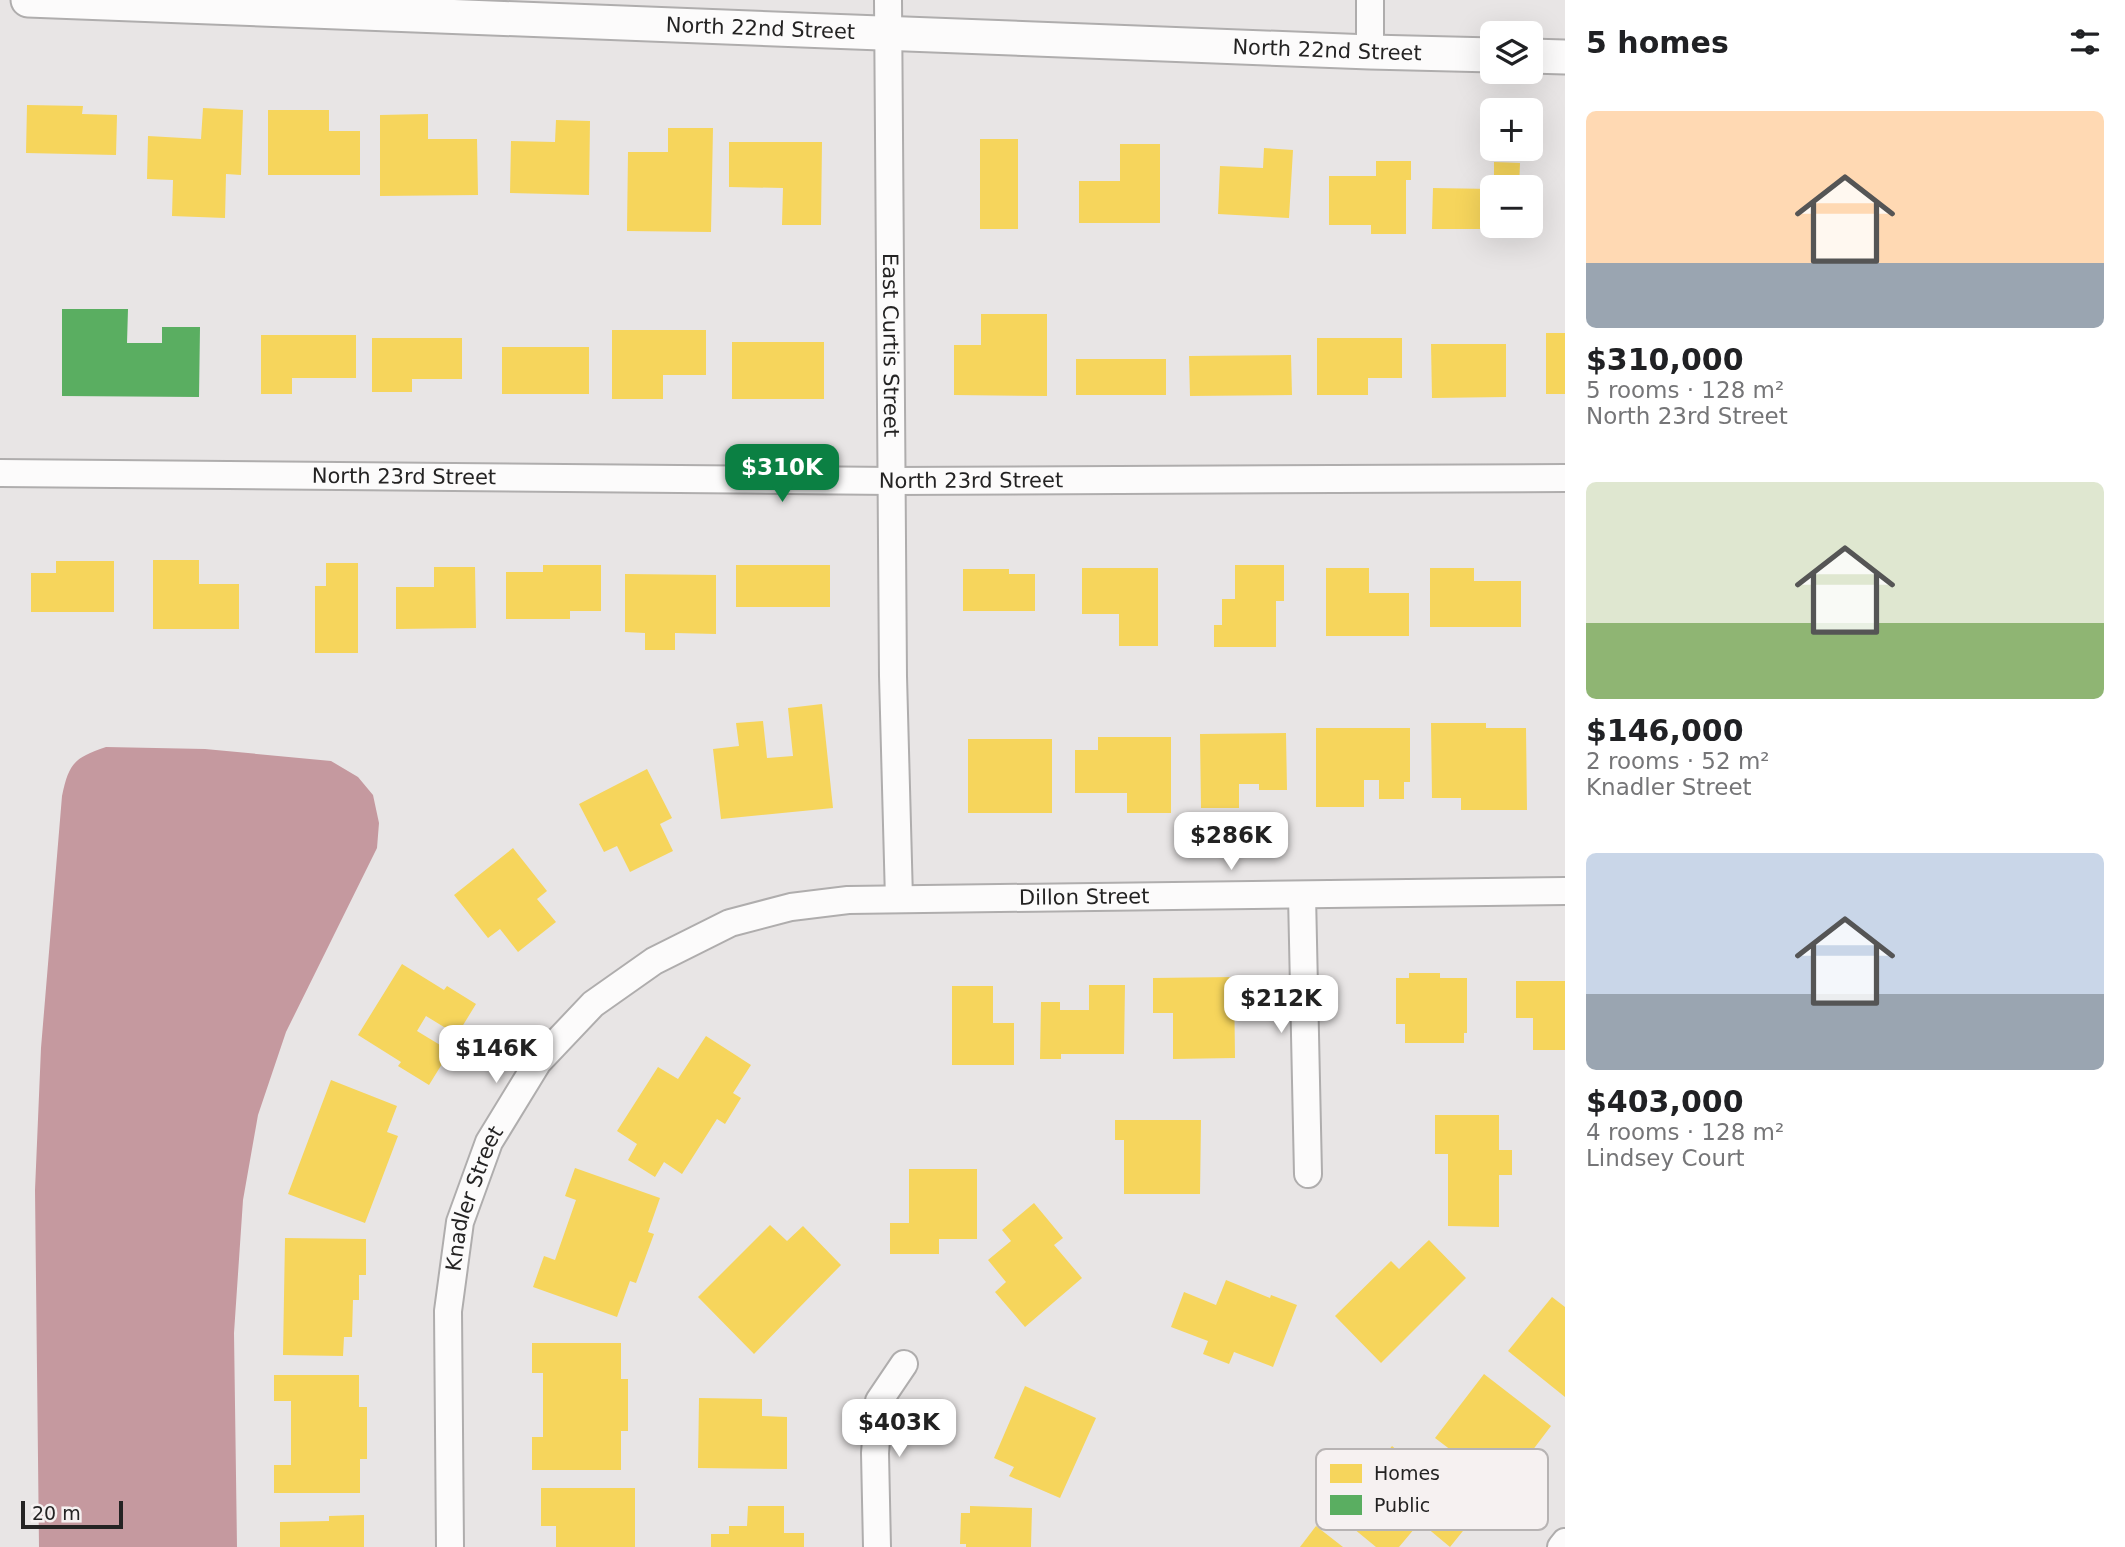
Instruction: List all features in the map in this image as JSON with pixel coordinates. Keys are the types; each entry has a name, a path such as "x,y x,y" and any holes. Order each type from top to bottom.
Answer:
{"street":[{"name":"North 22nd Street","path":"28,0 465,9 888,34 1480,55"},
{"name":"East Curtis Street","path":"888,0 893,676 898,899"},
{"path":"1370,0 1370,52"},
{"path":"1543,56 1565,57"},
{"name":"North 23rd Street","path":"0,473 892,481 1565,478"},
{"name":"Dillon Street","path":"898,899 1565,891"},
{"path":"1302,895 1308,1174"},
{"name":"Knadler Street","path":"450,1547 448,1311 460,1222 489,1142 538,1062 593,1004 654,961 730,923 791,907 848,900 898,899"},
{"path":"877,1547 875,1453 879,1401 904,1364"},
{"path":"1561,1547 1565,1542"}],"shaded area":[{"path":"106,747 205,749 331,761 358,777 373,795 379,823 377,848 286,1032 258,1115 243,1200 234,1333 237,1547 39,1547 35,1190 41,1048 62,796 67,776 75,763"}],"building: Homes":[{"path":"27,105 83,106 82,114 117,115 116,155 26,153"},
{"path":"203,108 243,110 241,175 226,174 225,218 172,216 173,180 147,179 148,136 201,139"},
{"path":"268,110 329,110 329,131 360,131 360,175 268,175"},
{"path":"428,114 428,139 477,139 478,195 380,196 380,115"},
{"path":"556,120 590,121 589,195 510,193 511,141 555,142"},
{"path":"668,128 713,128 711,232 627,231 628,152 668,152"},
{"path":"980,139 1018,139 1018,229 980,229"},
{"path":"729,142 822,142 821,225 782,225 783,188 729,187"},
{"path":"1120,144 1160,144 1160,223 1079,223 1079,181 1120,181"},
{"path":"1264,148 1293,150 1289,218 1218,214 1220,166 1263,168"},
{"path":"1376,161 1411,161 1411,180 1406,180 1406,234 1371,234 1371,225 1329,225 1329,176 1376,176"},
{"path":"1494,162 1520,163 1520,175 1494,175"},
{"path":"1433,188 1480,189 1480,229 1432,229"},
{"path":"981,314 1047,314 1047,396 954,395 954,345 981,345"},
{"path":"612,330 706,330 706,375 663,375 663,399 612,399"},
{"path":"1546,333 1565,333 1565,394 1546,394"},
{"path":"261,335 356,335 356,378 292,378 292,394 261,394"},
{"path":"372,338 462,338 462,379 412,379 412,392 372,392"},
{"path":"1317,338 1402,338 1402,378 1368,378 1368,395 1317,395"},
{"path":"732,342 824,342 824,399 732,399"},
{"path":"1431,344 1506,344 1506,397 1432,398"},
{"path":"502,347 589,347 589,394 502,394"},
{"path":"1291,355 1292,395 1190,396 1189,356"},
{"path":"1076,359 1166,359 1166,395 1076,395"},
{"path":"153,560 199,560 199,584 239,584 239,629 153,629"},
{"path":"56,561 114,561 114,612 31,612 31,573 56,573"},
{"path":"326,563 358,563 358,653 315,653 315,586 326,586"},
{"path":"543,565 601,565 601,611 570,611 570,619 506,619 506,572 543,572"},
{"path":"736,565 830,565 830,607 736,607"},
{"path":"1235,565 1284,565 1284,601 1276,601 1276,647 1214,647 1214,625 1222,625 1222,599 1235,599"},
{"path":"434,567 475,567 476,628 396,629 396,587 434,587"},
{"path":"1082,568 1158,568 1158,646 1119,646 1119,614 1082,614"},
{"path":"1326,568 1369,568 1369,593 1409,593 1409,636 1326,636"},
{"path":"1430,568 1474,568 1474,581 1521,581 1521,627 1430,627"},
{"path":"963,569 1009,569 1009,574 1035,574 1035,611 963,611"},
{"path":"625,574 716,575 716,634 675,633 675,650 645,650 645,633 625,632"},
{"path":"822,704 833,808 721,819 713,749 739,746 736,723 763,721 767,758 793,756 788,708"},
{"path":"1431,723 1486,723 1486,728 1526,728 1527,810 1461,810 1461,798 1432,798"},
{"path":"1316,728 1410,728 1410,782 1404,782 1404,799 1379,799 1379,780 1364,780 1364,807 1316,807"},
{"path":"1286,733 1287,790 1259,790 1259,784 1239,784 1239,808 1201,808 1200,734"},
{"path":"1098,737 1171,737 1171,813 1127,813 1127,793 1075,793 1075,750 1098,750"},
{"path":"968,739 1052,739 1052,813 968,813"},
{"path":"647,769 672,818 660,824 673,851 630,872 617,846 604,852 579,804"},
{"path":"513,848 547,891 537,899 556,922 518,952 500,929 488,938 454,895"},
{"path":"402,964 444,990 447,986 476,1004 457,1035 426,1016 417,1031 450,1051 429,1085 398,1066 401,1062 358,1035"},
{"path":"1409,973 1440,973 1440,978 1467,978 1467,1033 1464,1033 1464,1043 1405,1043 1405,1024 1396,1024 1396,978 1409,978"},
{"path":"1234,977 1235,1058 1173,1059 1173,1013 1153,1013 1153,978"},
{"path":"1516,981 1565,981 1565,1050 1533,1050 1533,1018 1516,1018"},
{"path":"1089,985 1125,985 1124,1054 1061,1054 1061,1059 1040,1059 1041,1002 1060,1002 1060,1010 1089,1010"},
{"path":"952,986 993,986 993,1023 1014,1023 1014,1065 952,1065"},
{"path":"706,1036 751,1065 733,1093 741,1098 725,1124 717,1119 682,1174 664,1162 655,1177 628,1160 637,1144 617,1131 658,1067 678,1079"},
{"path":"331,1080 397,1106 387,1132 398,1136 365,1223 288,1194"},
{"path":"1435,1115 1499,1115 1499,1150 1512,1150 1512,1175 1499,1175 1499,1227 1448,1226 1448,1154 1435,1154"},
{"path":"1115,1120 1201,1120 1200,1194 1124,1194 1124,1140 1115,1140"},
{"path":"575,1168 660,1198 648,1232 654,1234 636,1283 630,1281 617,1317 533,1287 544,1256 555,1260 576,1200 565,1196"},
{"path":"909,1169 977,1169 977,1239 939,1239 939,1254 890,1254 890,1223 909,1223"},
{"path":"1034,1203 1063,1238 1054,1245 1082,1278 1025,1327 995,1292 1006,1282 988,1260 1011,1241 1002,1230"},
{"path":"770,1225 787,1241 803,1226 841,1265 754,1354 698,1297"},
{"path":"285,1238 366,1239 366,1275 359,1275 359,1300 353,1300 352,1337 344,1337 343,1356 283,1355"},
{"path":"1429,1240 1466,1278 1381,1363 1335,1316 1391,1261 1399,1269"},
{"path":"1226,1280 1270,1298 1271,1295 1297,1305 1273,1367 1234,1352 1229,1364 1203,1354 1208,1341 1171,1327 1184,1292 1216,1305"},
{"path":"1552,1297 1565,1307 1565,1397 1508,1351"},
{"path":"532,1343 621,1343 621,1379 628,1379 628,1431 621,1431 621,1470 532,1470 532,1437 543,1437 543,1373 532,1373"},
{"path":"1484,1374 1551,1426 1533,1449 1450,1449 1435,1438"},
{"path":"274,1375 359,1375 359,1407 367,1407 367,1459 360,1459 360,1493 274,1493 274,1465 291,1465 291,1401 274,1401"},
{"path":"1025,1386 1096,1418 1060,1498 1009,1476 1014,1467 994,1458"},
{"path":"699,1398 762,1399 762,1416 787,1417 787,1469 698,1468"},
{"path":"541,1488 635,1488 635,1547 556,1547 556,1526 541,1526"},
{"path":"748,1506 784,1506 784,1533 804,1533 804,1547 711,1547 711,1534 729,1534 729,1526 747,1526"},
{"path":"970,1506 1032,1508 1031,1547 966,1547 966,1544 960,1544 961,1513 970,1513"},
{"path":"364,1515 364,1547 280,1547 280,1522 329,1521 329,1516"},
{"path":"1316,1526 1316,1530 1321,1530 1343,1547 1300,1547"},
{"path":"1355,1530 1413,1530 1399,1547 1376,1547"},
{"path":"1430,1530 1464,1530 1450,1547"}],"building: Public":[{"path":"62,309 128,309 127,343 162,343 162,327 200,327 199,397 62,396"}]}
